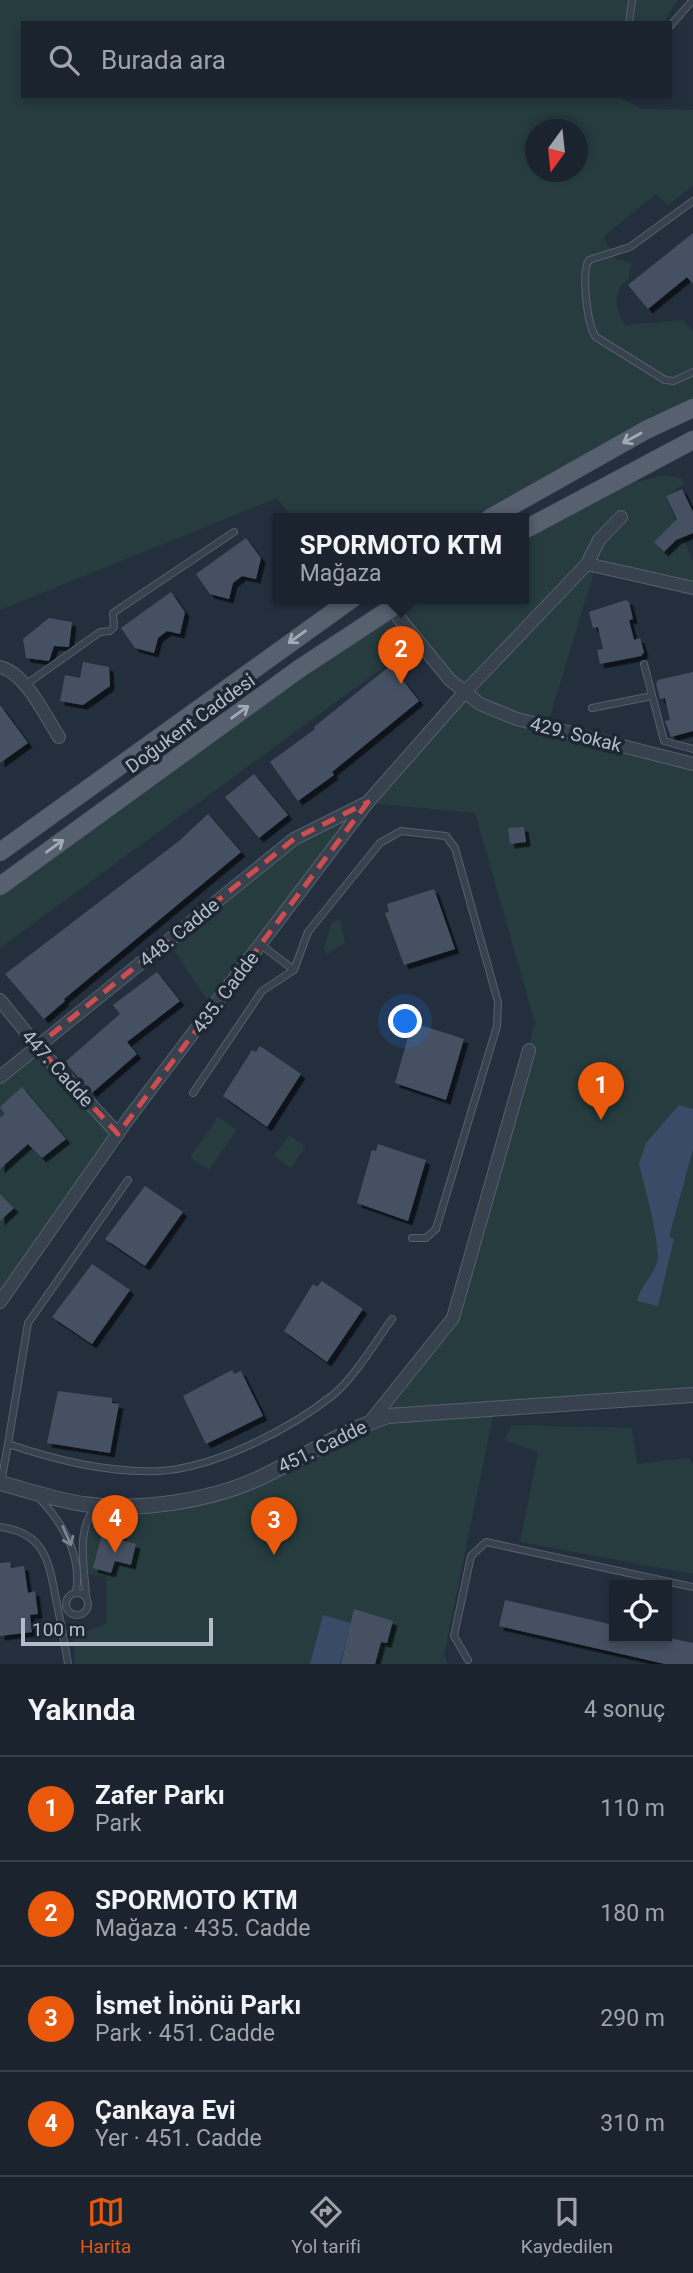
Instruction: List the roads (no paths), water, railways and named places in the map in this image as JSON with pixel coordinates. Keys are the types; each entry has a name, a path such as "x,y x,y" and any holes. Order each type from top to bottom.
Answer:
{"main road":[{"path":"499,513 634,437 693,408"},
{"path":"529,527 693,440"},
{"name":"Doğukent Caddesi","path":"0,852 345,604"},
{"name":"Doğukent Caddesi","path":"0,886 299,669 397,604"}],"street":[{"name":"435. Cadde","path":"0,1302 118,1134 368,802 464,693 587,564 599,540 621,517"},
{"path":"587,564 693,588"},
{"name":"429. Sokak","path":"391,608 441,670 464,693 489,709 517,719 693,764"},
{"path":"0,667 6,668 24,685 59,737"},
{"name":"448. Cadde","path":"0,1077 294,839 368,802"},
{"name":"447. Cadde","path":"0,1000 37,1046 118,1134"},
{"path":"369,1423 453,1318 529,1050"},
{"name":"451. Cadde","path":"1,1483 84,1504 200,1500 260,1478 388,1416 693,1395"}],"lane":[{"path":"629,21 632,0"},
{"path":"672,24 692,0"},
{"path":"693,201 624,250 610,251 589,260 584,270 590,327 596,337 665,380 674,381 693,372"},
{"path":"24,685 100,632 110,631 114,626 113,613 234,532"},
{"path":"644,664 664,741 693,749"},
{"path":"592,708 652,696"},
{"path":"193,1093 262,992 294,970 308,932 380,843 401,831 446,836 455,848 498,1002 497,1026 436,1229 426,1238 412,1238"},
{"path":"260,944 294,970"},
{"path":"1,1483 28,1323 128,1180"},
{"path":"8,1444 80,1465 160,1471 200,1464 248,1445 335,1394 393,1319"},
{"path":"32,1491 60,1519 74,1551 76,1592"},
{"path":"67,1606 74,1614 82,1614 88,1606 84,1536 87,1518 102,1505"},
{"path":"0,1527 17,1529 37,1543 49,1560 68,1664"},
{"path":"468,1660 454,1636 471,1556 486,1542 693,1587"},
{"path":"76,1592 86,1596"},
{"path":"67,1606 69,1596 76,1592"},
{"path":"58,1608 67,1606"}],"water":[{"path":"679,1105 693,1109 693,1149 669,1237 674,1239 658,1306 637,1301 655,1267 658,1253 639,1164 646,1143"},
{"path":"323,1615 351,1623 340,1664 310,1664"}],"place":[{"name":"SPORMOTO KTM","path":"401,684"},
{"name":"Zafer Parkı","path":"601,1120"},
{"name":"Çankaya Evi","path":"115,1553"},
{"name":"İsmet İnönü Parkı","path":"274,1555"}]}
